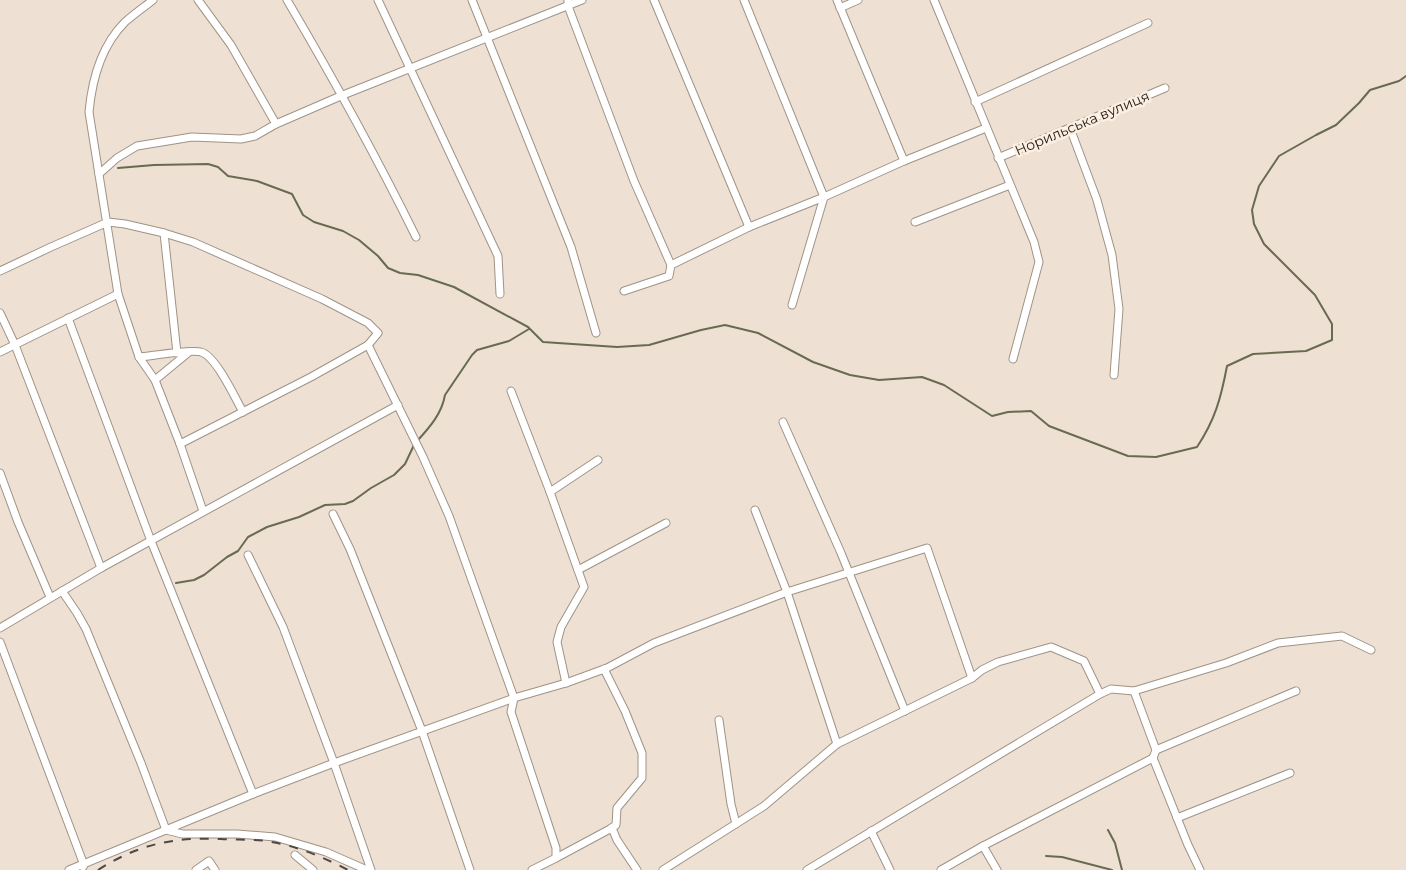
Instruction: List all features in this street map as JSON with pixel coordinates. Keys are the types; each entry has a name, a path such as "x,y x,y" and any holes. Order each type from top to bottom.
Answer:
{"street":[{"path":"153,0 124,24 105,50 97,69 91,92 89,112 118,294 139,357 155,380 203,511"},
{"path":"198,0 231,45 276,124"},
{"path":"287,0 343,95 416,237"},
{"path":"378,0 498,256 500,294"},
{"path":"472,0 571,247 596,333"},
{"path":"99,174 117,158 137,146 192,138 241,139 255,136 276,124 343,95 488,38 568,3 582,0"},
{"path":"654,0 749,227"},
{"path":"744,0 824,197 792,305"},
{"path":"837,0 904,161"},
{"path":"840,8 858,0"},
{"path":"934,0 1034,242 1039,262 1013,359"},
{"path":"568,3 634,181 671,264 669,276 624,291"},
{"path":"975,102 1148,23"},
{"name":"Норильська вулиця","path":"998,158 1165,88"},
{"path":"671,264 749,227 986,128"},
{"path":"1070,128 1097,200 1112,255 1119,309 1114,375"},
{"path":"915,222 1010,185"},
{"path":"0,272 50,247 108,222 164,233 202,246 322,299 368,323 378,333 368,345 311,377 180,444"},
{"path":"164,233 177,353"},
{"path":"0,352 118,294"},
{"path":"0,313 15,345 101,568"},
{"path":"68,318 151,541 253,794"},
{"path":"368,345 449,516 514,698 511,712 556,848 556,858"},
{"path":"155,380 189,352"},
{"path":"139,357 202,352 213,361 243,412"},
{"path":"511,391 584,587 561,628 557,642 566,683"},
{"path":"0,628 101,568 398,405"},
{"path":"784,422 849,573 905,711"},
{"path":"550,492 598,460"},
{"path":"0,473 18,522 50,597"},
{"path":"755,510 787,592 837,744"},
{"path":"333,514 350,549 422,731 470,870"},
{"path":"578,570 666,523"},
{"path":"69,870 83,867 166,830 334,763 514,698 566,683 604,668 654,643 787,592 927,548 972,678"},
{"path":"248,555 283,628 334,763 371,870"},
{"path":"62,591 86,629 142,763 166,830"},
{"path":"807,870 1100,694 1112,689 1134,691 1226,663 1278,643 1342,636 1371,650"},
{"path":"0,642 83,867"},
{"path":"663,870 764,806 837,744 972,678 982,670 998,662 1051,647 1084,661 1100,694"},
{"path":"532,870 616,825 617,808 642,778 642,753 625,711 604,668"},
{"path":"1156,750 1296,690"},
{"path":"941,870 983,846 1153,758 1156,750 1134,691"},
{"path":"719,720 731,804 736,824"},
{"path":"1153,758 1200,870"},
{"path":"1177,818 1290,774"},
{"path":"612,828 617,840 637,870"},
{"path":"166,830 182,834 237,834 275,837 326,852 367,870"},
{"path":"871,831 890,870"},
{"path":"983,846 996,870"},
{"path":"295,855 313,870"},
{"path":"196,870 209,861 215,870"}],"waterway":[{"path":"118,168 208,164 218,167 228,176 257,181 292,194 303,215 314,222 343,231 359,240 378,256 388,268 400,273 418,275 454,287 528,327 543,342 617,347 649,345 725,325 758,333 813,362 850,375 879,380 922,377 944,385 992,416 1008,412 1031,411 1049,426 1128,456 1156,457 1197,447 1216,408 1227,366 1253,354 1306,351 1332,340 1332,324 1315,295 1264,244 1254,224 1252,210 1259,186 1279,156 1336,125 1370,90 1399,81 1406,76"},
{"path":"418,440 435,419 445,395 472,355 477,350 509,341 529,329"},
{"path":"176,583 194,580 204,575 238,551 248,537 267,527 299,517 325,505 345,504 353,501 394,475 405,464 414,445"},
{"path":"1108,830 1115,843 1122,870"},
{"path":"1046,856 1062,857 1112,870"}],"railway":[{"path":"98,870 142,848 187,839 255,840 288,845 348,870"}]}
